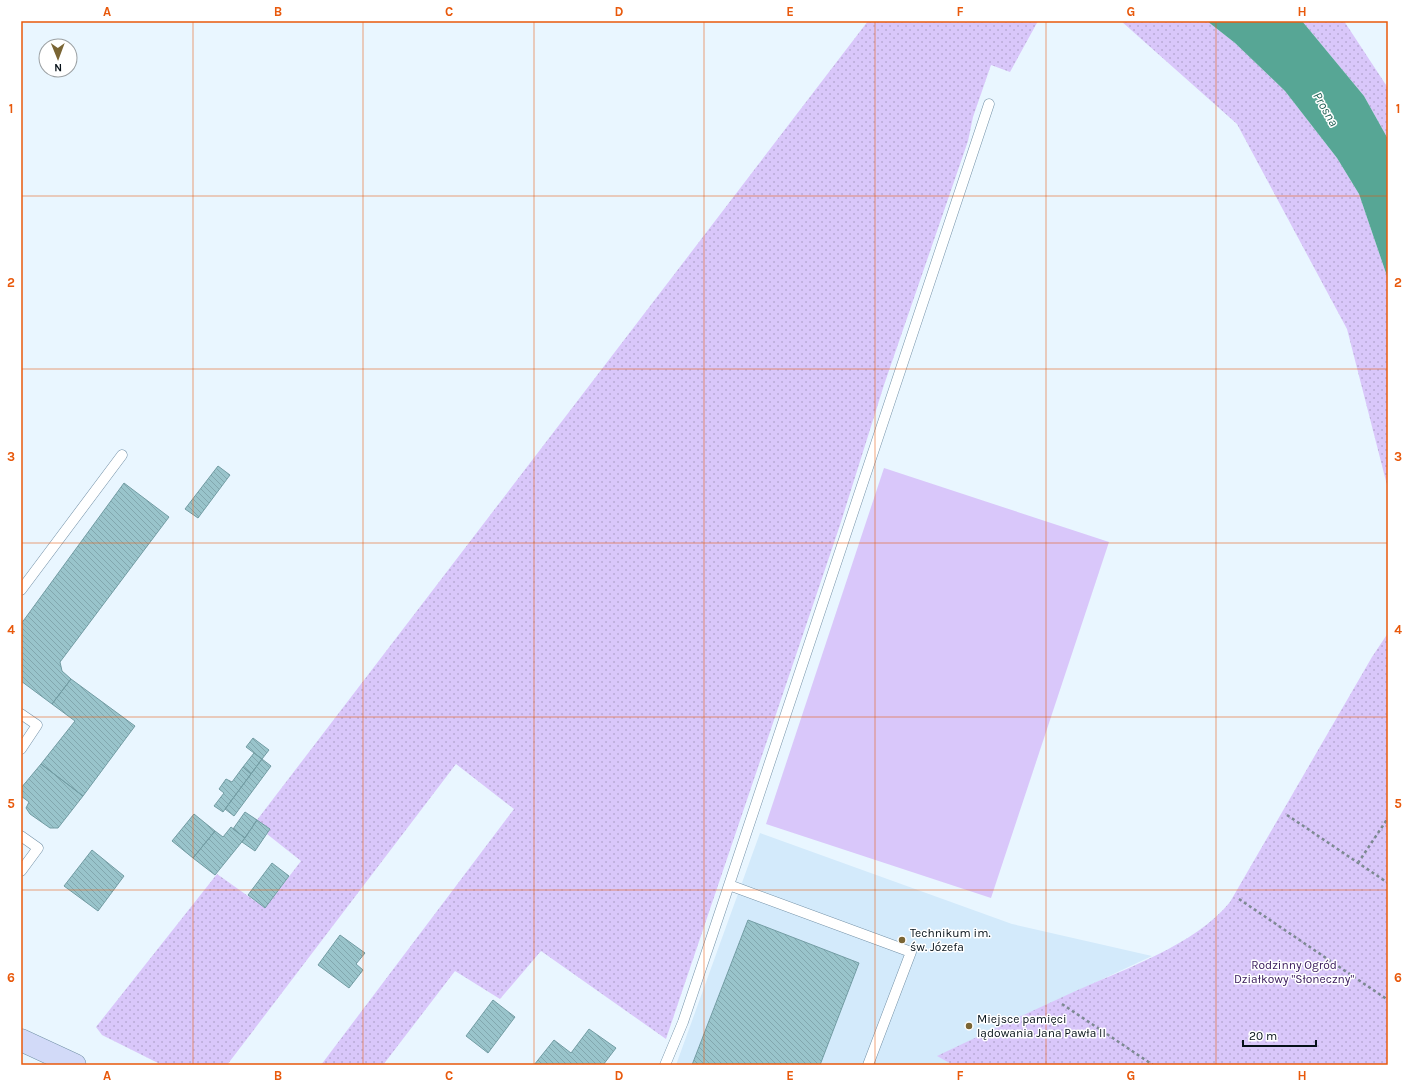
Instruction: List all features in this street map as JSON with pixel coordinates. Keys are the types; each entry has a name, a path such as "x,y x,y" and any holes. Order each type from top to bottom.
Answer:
{"street":[{"path":"21,1040 75,1065"}],"lane":[{"path":"665,1065 683,1022 989,104"},
{"path":"21,590 122,455"},
{"path":"21,714 37,725 21,749"},
{"path":"21,836 38,848 21,871"},
{"path":"729,885 911,952 868,1065"}],"path":[{"path":"1287,814 1388,883"},
{"path":"1358,863 1388,818"},
{"path":"1239,899 1388,1000"},
{"path":"1062,1004 1153,1065"}],"shaded area":[{"name":"Technikum im. św. Józefa","path":"760,833 1012,924 1152,956 938,1056 953,1065 676,1065"}],"green space":[{"path":"868,21 1038,21 1010,72 991,65 973,117 968,141 884,385 840,525 666,1039 541,951 500,999 455,971 383,1065 321,1065 514,809 456,764 227,1065 162,1065 102,1035 96,1027 217,874 265,908 301,861 267,834 270,829 257,820"},
{"path":"1121,21 1207,21 1235,43 1285,91 1337,158 1359,194 1388,279 1388,489 1347,329 1237,124"},
{"path":"1302,21 1344,21 1388,88 1388,139 1364,96"},
{"path":"884,468 1109,542 991,898 766,824"},
{"name":"Rodzinny Ogród Działkowy \"Słoneczny\"","path":"1388,633 1388,1065 953,1065 937,1056 1089,985 1156,956 1197,932 1215,918 1230,902 1372,657"}],"water":[{"name":"Prosna","path":"1207,21 1302,21 1364,96 1388,139 1388,279 1359,194 1337,158 1285,91 1235,43"}],"building":[{"path":"218,466 230,475 198,518 185,509"},
{"path":"124,483 169,517 60,662 62,671 71,679 52,704 21,681 21,624"},
{"path":"71,679 135,726 83,796 41,764 75,721 52,704"},
{"path":"253,738 269,750 262,759 246,747"},
{"path":"254,753 262,759 251,774 243,767"},
{"path":"262,759 271,766 234,816 225,809"},
{"path":"41,764 83,796 58,828 50,828 30,814 26,808 29,802 21,796 21,788"},
{"path":"243,767 251,774 223,812 214,806 224,793 219,789 226,779 232,782"},
{"path":"245,812 257,820 245,838 233,829"},
{"path":"194,814 215,831 193,858 172,841"},
{"path":"257,820 270,829 255,851 242,842"},
{"path":"231,827 245,838 215,875 193,858 215,831 223,837"},
{"path":"92,850 124,876 98,911 64,886"},
{"path":"272,863 289,876 265,908 248,895"},
{"path":"748,920 859,963 820,1065 692,1065"},
{"path":"340,935 365,953 356,964 363,970 349,988 318,965"},
{"path":"493,1000 515,1017 488,1053 466,1036"},
{"path":"589,1029 616,1048 603,1065 534,1065 554,1040 571,1053"}],"place":[{"name":"Technikum im. św. Józefa","path":"902,940"},
{"name":"Miejsce pamięci lądowania Jana Pawła II","path":"969,1026"}]}
